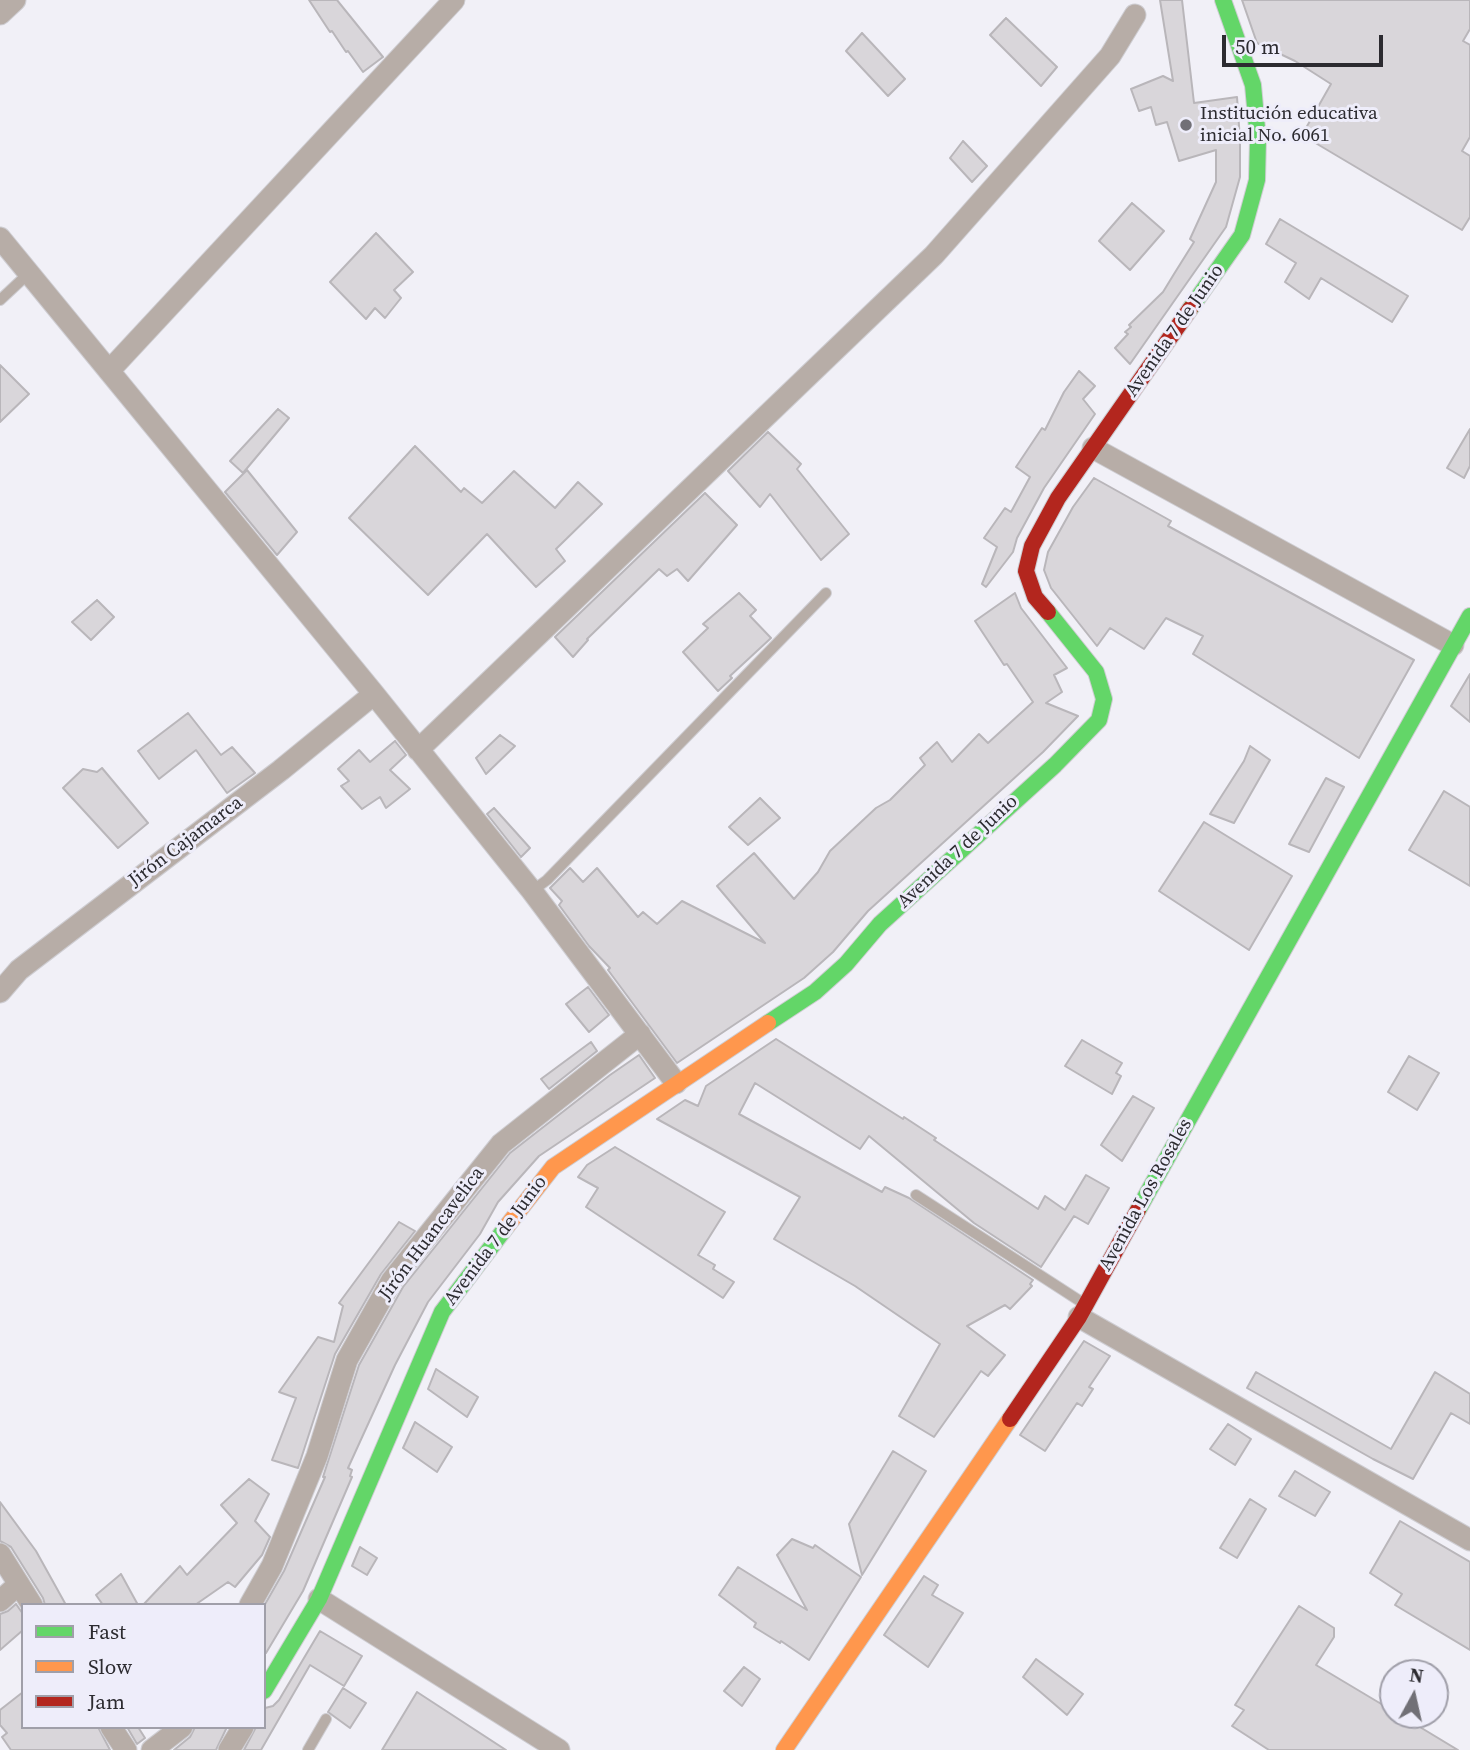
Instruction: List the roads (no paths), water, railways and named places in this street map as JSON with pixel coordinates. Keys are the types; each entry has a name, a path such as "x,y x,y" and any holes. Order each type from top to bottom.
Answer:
{"street":[{"path":"0,14 15,0"},
{"path":"109,370 454,0"},
{"name":"Avenida 7 de Junio","path":"266,1688 319,1600 442,1312 553,1167 815,992 846,964 880,924 1055,765 1099,720 1104,699 1096,672 1035,597 1026,571 1032,547 1058,498 1242,235 1257,180 1258,139 1253,85 1223,0"},
{"path":"418,750 934,255 1110,56 1135,15"},
{"path":"0,238 532,891 676,1083"},
{"path":"1093,448 1453,645"},
{"name":"Avenida Los Rosales","path":"784,1750 1082,1310 1470,616"},
{"name":"Jirón Cajamarca","path":"0,992 19,970 281,770 374,694"},
{"name":"Jirón Huancavelica","path":"251,1603 272,1566 317,1456 347,1360 392,1280 501,1144 640,1034"},
{"path":"1082,1310 1470,1540"},
{"path":"0,1554 31,1603"},
{"path":"0,1601 19,1584"},
{"path":"319,1600 559,1750"},
{"path":"112,1729 126,1750"},
{"path":"152,1750 179,1729"},
{"path":"229,1750 242,1729"}],"lane":[{"path":"0,300 29,273"},
{"path":"532,891 547,880 826,593"},
{"path":"916,1195 1082,1310"},
{"path":"308,1750 326,1718"}],"place":[{"name":"Institución educativa inicial No. 6061","path":"1186,125"}]}
